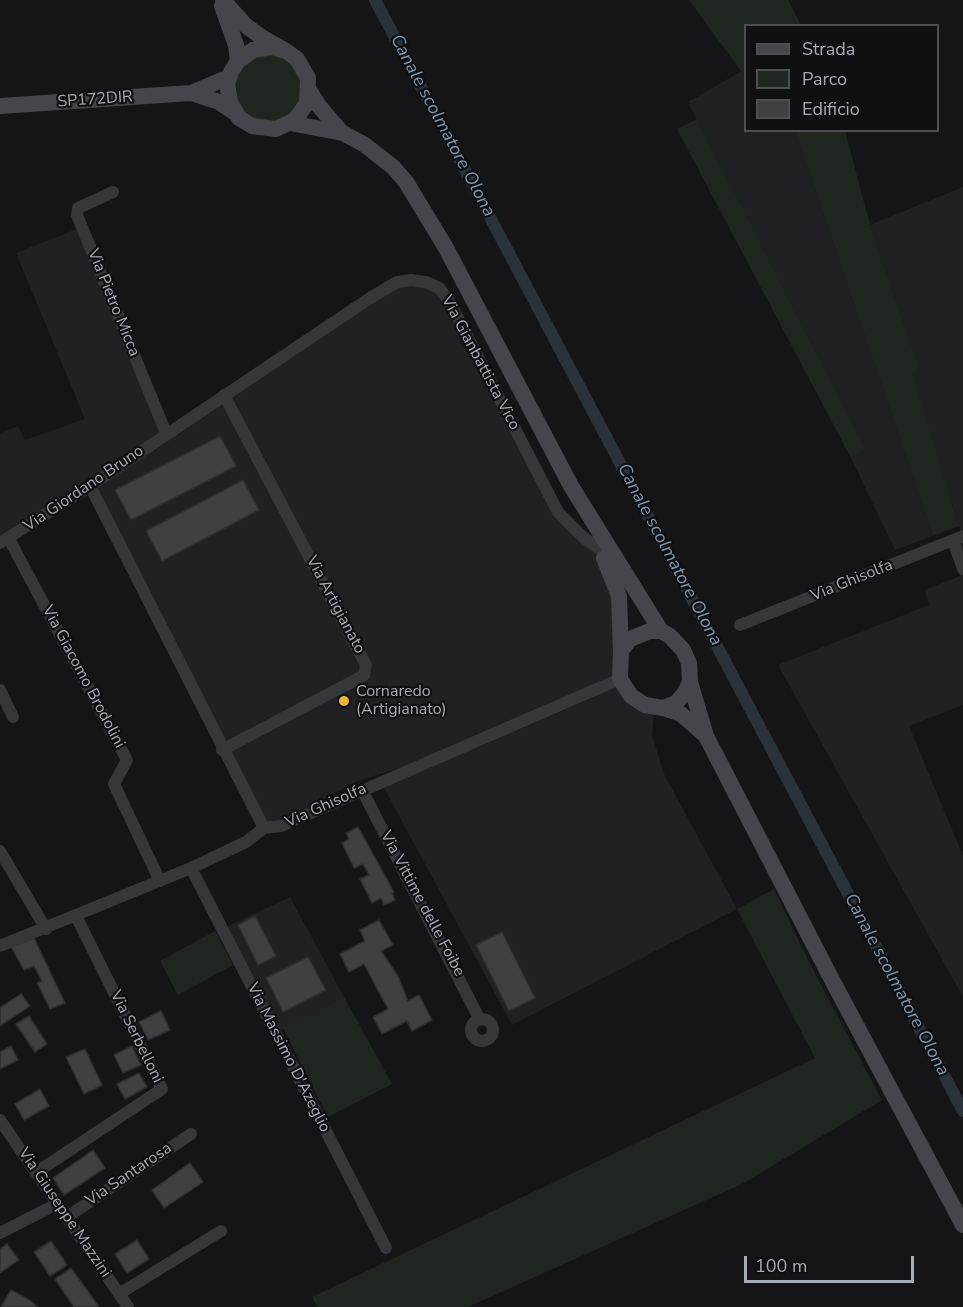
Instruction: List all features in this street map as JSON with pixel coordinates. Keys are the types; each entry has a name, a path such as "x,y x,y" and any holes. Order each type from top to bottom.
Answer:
{"main road":[{"path":"191,93 219,102 235,112 244,122 262,129 276,129 290,123 304,108 309,90 308,78 303,65 286,51 245,25 221,0"},
{"path":"221,0 236,45 238,60"},
{"path":"235,112 227,92 229,77 238,60 261,48 286,51"},
{"path":"191,93 229,77"},
{"path":"309,90 319,106 343,133 379,155 393,167 415,195 571,486 619,596 620,679 631,696 645,705 681,714 706,736"},
{"name":"SP172DIR","path":"0,106 191,93"},
{"path":"290,123 343,133"},
{"path":"571,486 661,631 670,636 689,663 690,681 706,736 831,978 963,1225"},
{"path":"621,651 630,639 639,633 661,631"},
{"path":"663,708 675,703 684,694 690,681"}],"street":[{"name":"Via Pietro Micca","path":"113,192 78,208 77,215 166,433"},
{"name":"Via Gianbattista Vico","path":"166,433 397,282 426,282 439,288 448,299 558,512 584,538 600,549"},
{"name":"Via Artigianato","path":"222,750 360,678 366,670 363,658 224,395"},
{"name":"Via Giordano Bruno","path":"5,541 166,433"},
{"path":"90,486 222,750 264,828"},
{"path":"958,538 963,569"},
{"name":"Via Ghisolfa","path":"740,625 958,538"},
{"name":"Via Giacomo Brodolini","path":"5,541 127,760 114,784 160,881"},
{"name":"Via Ghisolfa","path":"0,946 191,868 246,842 264,828 281,826 620,679"},
{"path":"0,690 13,717"},
{"name":"Via Vittime delle Foibe","path":"362,790 480,1020"},
{"path":"0,851 46,929"},
{"name":"Via Massimo D'Azeglio","path":"191,868 386,1248"},
{"name":"Via Serbelloni","path":"37,1172 162,1089 76,916"},
{"name":"Via Giuseppe Mazzini","path":"0,1120 128,1307"},
{"name":"Via Santarosa","path":"67,1217 191,1134"},
{"path":"0,1233 57,1204"},
{"path":"119,1294 221,1231"}],"shaded area":[{"path":"744,70 744,132 795,132 933,536 895,550 851,458 866,450 688,102"},
{"path":"963,187 963,538 911,373 920,370 870,225"},
{"path":"82,227 166,433 397,282 439,288 558,512 592,545 611,572 620,679 421,761 355,782 284,821 264,828 85,488 0,543 0,433 18,426 25,440 85,419 16,253"},
{"path":"963,541 963,705 909,726 963,856 963,997 778,665 929,605 925,590 960,576 949,547"},
{"path":"617,687 654,714 652,735 664,774 737,909 512,1025 384,788"},
{"path":"290,897 344,997 277,1032 224,928"}],"green space":[{"path":"689,0 788,0 800,24 744,24 744,70 741,71"},
{"path":"268,54 281,57 292,64 299,75 302,88 299,101 292,112 281,119 268,122 255,119 244,112 237,101 234,88 237,75 244,64 255,57"},
{"path":"697,119 866,450 851,458 677,129"},
{"path":"795,132 845,132 870,225 920,370 912,373 959,526 933,536"},
{"path":"774,889 808,960 882,1100 742,1184 468,1307 318,1307 312,1297 815,1058 737,909"},
{"path":"215,931 233,965 178,995 160,961"},
{"path":"344,997 392,1084 328,1117 283,1028"}],"building":[{"path":"220,436 236,466 131,520 115,490"},
{"path":"243,480 259,510 162,561 146,531"},
{"path":"358,827 394,892 392,893 395,900 384,905 381,898 372,903 360,879 369,875 363,864 354,868 342,843 349,839 346,833"},
{"path":"255,916 276,956 258,965 238,925"},
{"path":"379,920 393,945 381,951 398,976 408,1001 419,995 432,1020 412,1031 407,1021 382,1034 373,1017 388,1009 364,964 349,972 340,954 365,941 360,930"},
{"path":"502,932 535,998 509,1011 476,945"},
{"path":"34,938 65,1003 50,1009 37,983 42,981 34,966 24,970 11,947"},
{"path":"308,957 326,990 283,1012 266,978"},
{"path":"21,994 30,1006 0,1026 0,1008"},
{"path":"161,1011 170,1030 148,1040 139,1022"},
{"path":"29,1016 47,1044 35,1052 16,1024"},
{"path":"11,1046 18,1060 0,1069 0,1052"},
{"path":"132,1046 141,1065 123,1073 114,1055"},
{"path":"85,1049 102,1085 84,1094 66,1057"},
{"path":"139,1073 147,1087 125,1099 117,1084"},
{"path":"40,1089 49,1106 24,1120 15,1104"},
{"path":"93,1150 105,1168 64,1195 53,1178"},
{"path":"190,1163 203,1182 164,1208 152,1190"},
{"path":"137,1240 149,1259 127,1273 115,1254"},
{"path":"51,1241 67,1265 50,1276 34,1252"},
{"path":"7,1244 19,1260 0,1273 0,1249"},
{"path":"71,1268 99,1307 74,1307 55,1279"},
{"path":"11,1290 28,1299 38,1307 1,1307"}],"waterway":[{"name":"Canale scolmatore Olona","path":"375,0 963,1111"}],"place":[{"name":"Cornaredo (Artigianato)","path":"344,701"}]}
